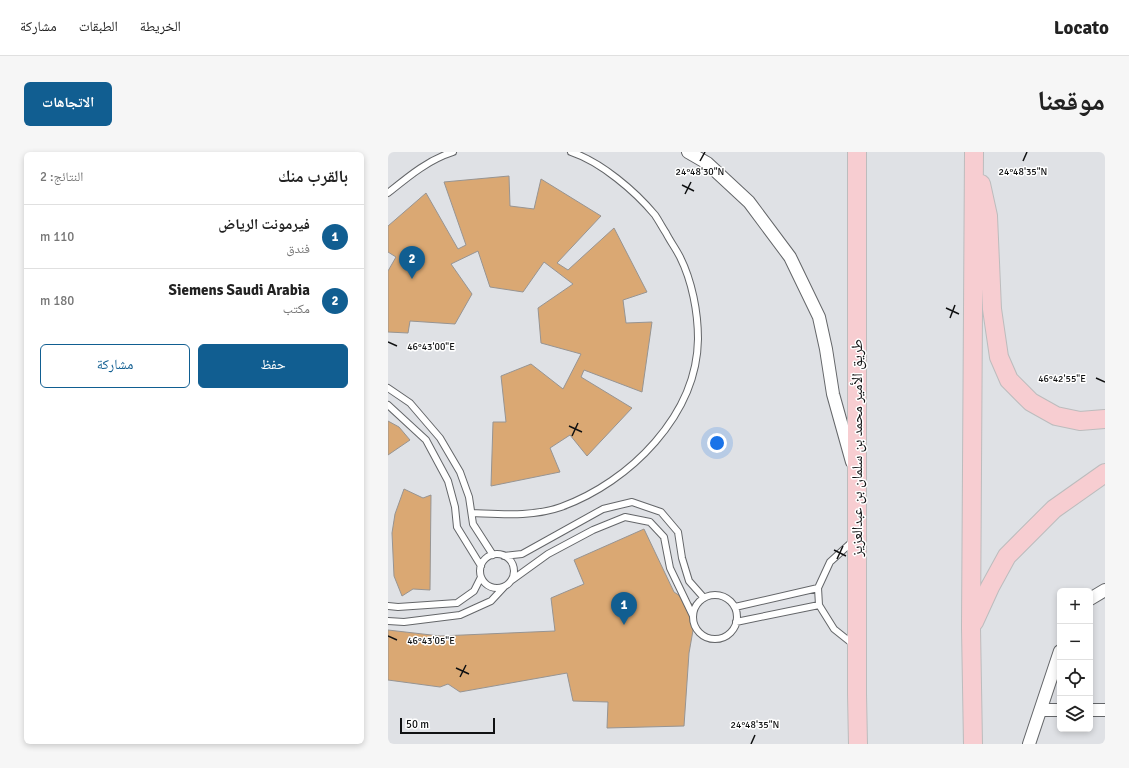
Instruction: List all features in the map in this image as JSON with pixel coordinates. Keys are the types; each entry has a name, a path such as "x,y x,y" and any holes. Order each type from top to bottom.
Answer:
{"main road":[{"name":"طريق الأمير محمد بن سلمان بن عبدالعزيز","path":"857,152 857,743"},
{"path":"974,152 988,216 992,309 999,357 1009,380 1031,402 1056,416 1080,421 1105,419"},
{"path":"973,744 971,628 974,152"},
{"path":"971,628 990,587 1007,556 1054,509 1105,473"}],"street":[{"path":"688,152 708,163 749,202 790,257 819,317 833,394 857,481"},
{"path":"1093,597 1105,590"},
{"path":"1029,744 1057,660"},
{"path":"1041,710 1057,710"},
{"path":"1093,710 1105,710"}],"lane":[{"path":"388,193 416,170 439,157 453,152"},
{"path":"472,513 529,514 561,507 618,478 661,437 688,390 693,374 698,339 696,313 689,280 680,256 655,216 634,194 599,166 571,152"},
{"path":"388,388 410,403 440,438 460,472 469,497 473,524 493,555"},
{"path":"388,405 426,440 448,481 455,507 457,528 481,566"},
{"path":"388,606 398,607 457,602 474,590 481,577 481,566 483,561 493,555 504,556 522,554 602,509 632,502 661,512 678,532 682,558 689,581 704,598"},
{"path":"388,621 404,622 460,616 491,601 512,580 548,554 593,530 625,517 650,522 664,537 670,568 693,616"},
{"path":"857,537 830,562 818,588 819,604 834,629 857,647"},
{"path":"504,556 512,563 514,574 512,580"},
{"path":"481,577 488,586 498,589 504,587"},
{"path":"735,607 818,588"},
{"path":"711,595 725,597 735,607 737,614 734,629 722,638 708,638 697,630 694,623 694,609 704,598 711,595"},
{"path":"736,622 819,604"}],"building":[{"path":"509,176 510,206 534,209 541,179 601,216 557,263 568,270 614,228 647,292 623,300 626,323 652,322 642,392 584,370 581,377 632,408 587,456 570,435 550,448 560,472 491,486 493,422 506,422 501,376 531,364 563,389 581,354 541,343 538,308 573,284 544,262 523,292 490,287 478,251 451,264 472,294 455,324 410,321 408,333 388,332 388,271 396,257 388,252 388,226 426,193 458,249 466,245 444,182"},
{"path":"388,421 399,427 410,440 388,455"},
{"path":"404,489 423,498 431,495 430,590 413,589 402,596 394,576 392,533 395,514"},
{"path":"644,529 674,592 692,604 695,619 689,653 684,726 607,728 608,702 573,701 567,673 460,692 448,684 440,687 388,680 388,630 440,636 555,631 551,598 584,584 574,560"}],"place":[{"name":"Siemens Saudi Arabia","path":"412,279"},
{"name":"فيرمونت الرياض","path":"624,625"}]}
